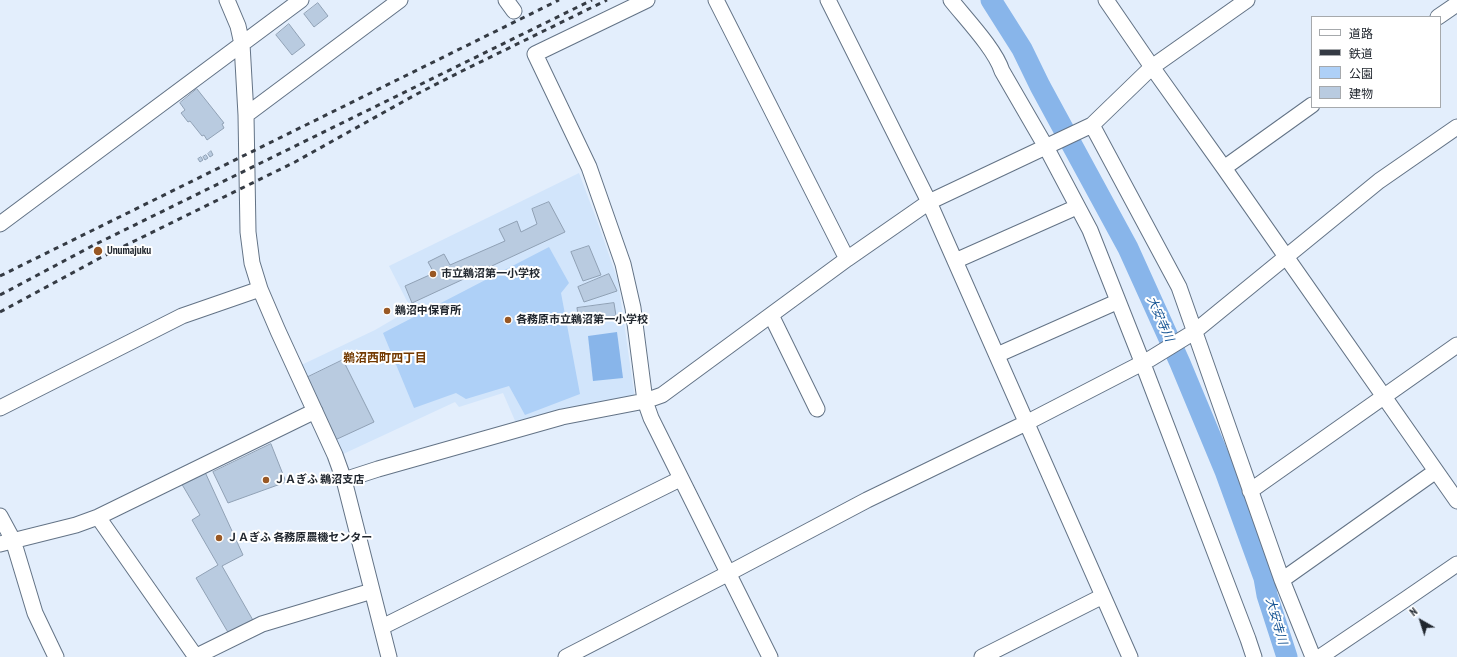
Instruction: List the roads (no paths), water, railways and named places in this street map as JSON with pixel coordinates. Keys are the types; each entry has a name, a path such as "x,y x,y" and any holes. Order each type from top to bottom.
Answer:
{"street":[{"path":"227,0 238,26 242,44 246,115 248,232 252,263 260,289 335,455 344,480 389,657"},
{"path":"0,224 301,0"},
{"path":"246,115 400,0"},
{"path":"647,0 535,54 589,168 623,264 633,308 645,401 650,418 770,657"},
{"path":"716,0 847,259"},
{"path":"828,0 929,202 1130,657"},
{"path":"950,0 987,45 1000,65 1002,71 1046,146 1090,230 1146,361 1254,657"},
{"path":"1106,0 1457,501"},
{"path":"344,480 562,417 645,401 662,395 847,259 929,202 1091,125 1152,67 1240,2"},
{"path":"1440,16 1453,7"},
{"path":"1224,168 1311,105"},
{"path":"1091,125 1179,287 1191,334 1282,580 1313,657"},
{"path":"566,657 729,574 867,500 1026,423 1146,361 1191,334 1380,181 1457,127"},
{"path":"955,261 1070,210"},
{"path":"0,408 182,316 260,289"},
{"path":"997,355 1112,304"},
{"path":"771,315 817,409"},
{"path":"1250,491 1457,345"},
{"path":"6,542 76,525 98,517 315,411"},
{"path":"1282,580 1436,471"},
{"path":"382,627 680,479"},
{"path":"0,516 6,542 35,614 56,657"},
{"path":"98,517 196,657 262,624 372,591"},
{"path":"1320,657 1457,564"},
{"path":"982,657 1103,596"}],"waterway":[{"name":"大安寺川","path":"991,0 1022,49 1040,86 1128,248 1180,363 1225,471 1264,578 1267,595 1287,657"}],"railway":[{"path":"0,276 559,0"},
{"path":"0,295 94,245 592,0"},
{"path":"0,312 100,258 295,162 415,95 607,0"}],"place":[{"name":"Unumajuku","path":"98,251"},
{"name":"市立鵜沼第一小学校","path":"433,274"},
{"name":"鵜沼中保育所","path":"387,311"},
{"name":"各務原市立鵜沼第一小学校","path":"508,320"},
{"name":"ＪＡぎふ 鵜沼支店","path":"266,480"},
{"name":"ＪＡぎふ 各務原農機センター","path":"219,538"}],"district":[{"name":"鵜沼西町四丁目","path":"385,359"}]}
